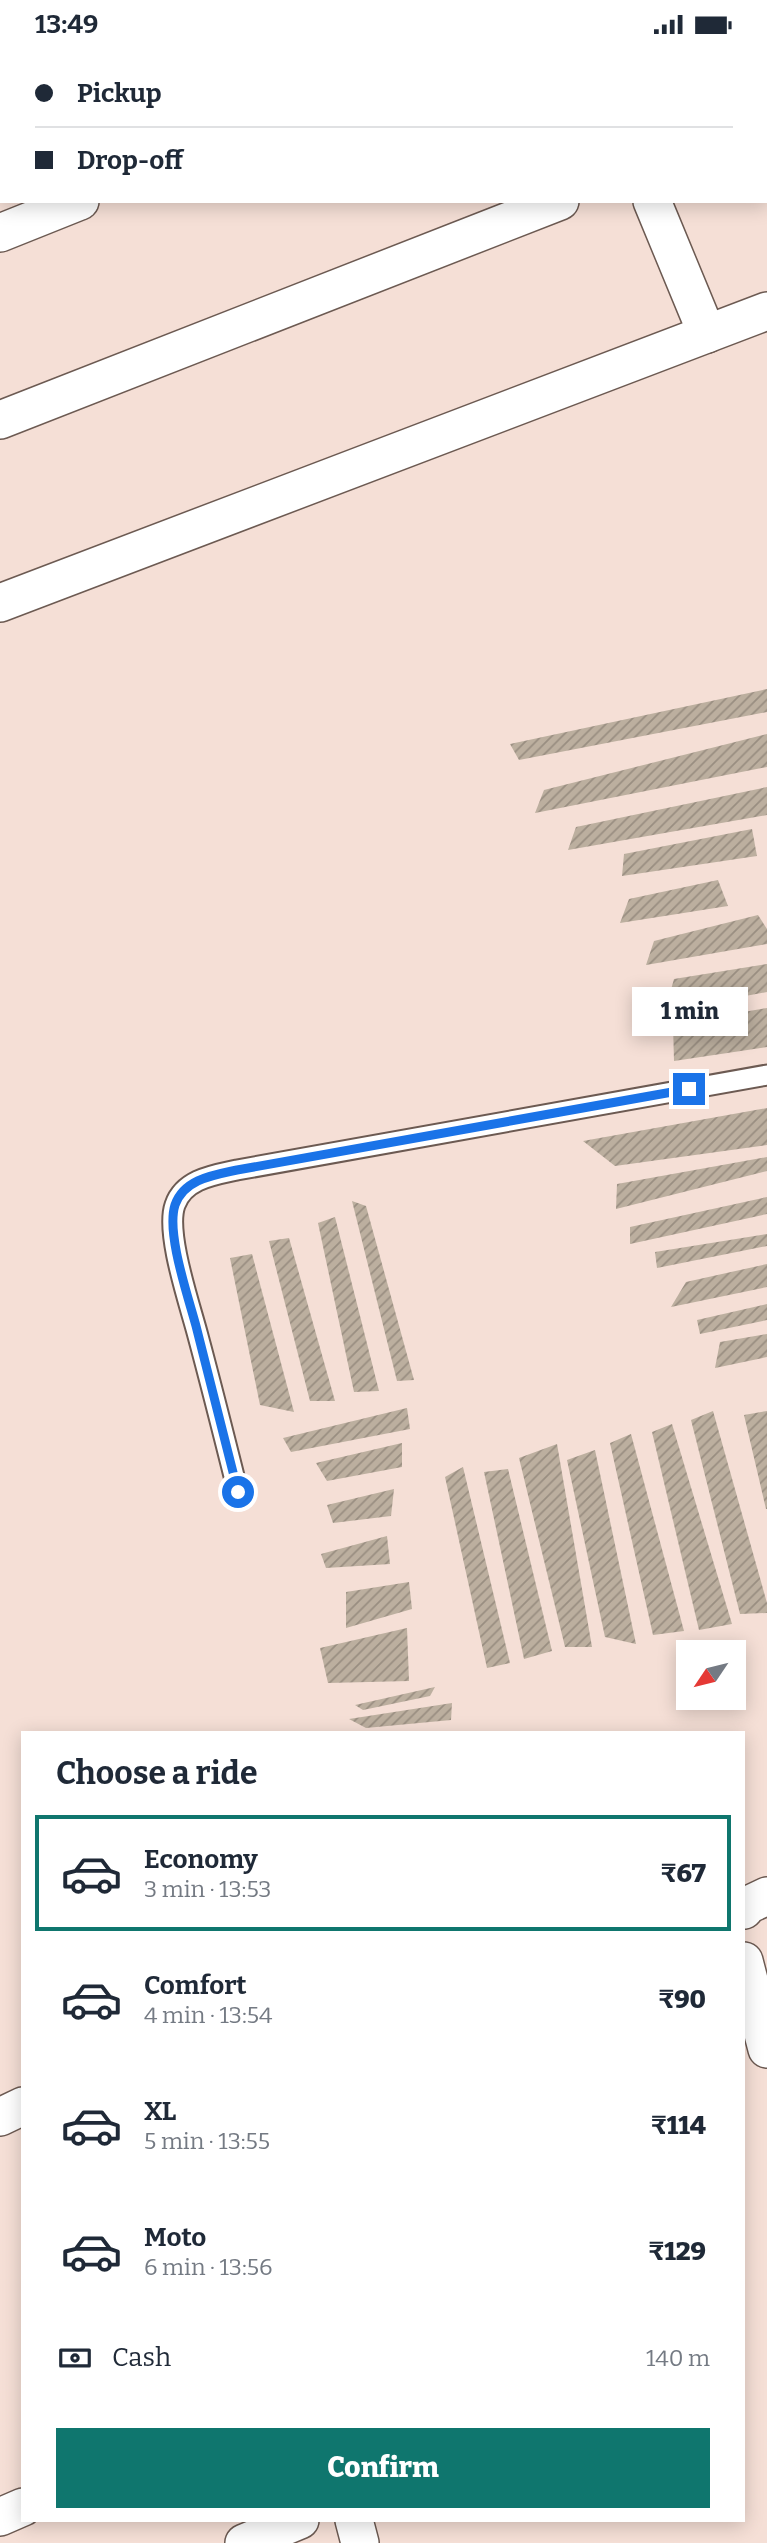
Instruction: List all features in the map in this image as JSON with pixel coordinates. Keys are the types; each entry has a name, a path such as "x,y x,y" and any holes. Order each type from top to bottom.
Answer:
{"street":[{"path":"0,233 75,203"},
{"path":"0,419 555,203"},
{"path":"653,203 707,334"},
{"path":"0,603 767,311"},
{"path":"745,1909 767,1896"},
{"path":"745,1965 767,2049"},
{"path":"0,2117 21,2107"},
{"path":"244,2543 295,2522"},
{"path":"355,2522 360,2543"}],"lane":[{"path":"238,1492 180,1264 173,1225 175,1204 185,1188 204,1177 237,1170 767,1075"}],"building":[{"path":"767,689 767,712 519,760 510,744"},
{"path":"767,734 767,767 535,813 544,790"},
{"path":"767,787 767,815 568,850 576,827"},
{"path":"752,829 757,856 622,876 624,854"},
{"path":"718,880 728,906 620,923 629,899"},
{"path":"758,915 767,929 767,944 646,965 654,941"},
{"path":"767,964 767,992 665,1011 674,979"},
{"path":"767,1008 767,1047 674,1061 673,1024"},
{"path":"767,1108 767,1145 615,1166 583,1141"},
{"path":"767,1157 767,1171 616,1209 617,1184"},
{"path":"767,1197 767,1214 630,1244 630,1227"},
{"path":"352,1201 366,1206 414,1380 397,1381"},
{"path":"335,1217 379,1391 354,1392 318,1223"},
{"path":"767,1234 767,1246 657,1268 655,1252"},
{"path":"289,1238 335,1401 310,1401 269,1241"},
{"path":"252,1254 294,1412 260,1405 230,1258"},
{"path":"767,1264 767,1287 671,1307 686,1282"},
{"path":"767,1304 767,1320 700,1334 697,1320"},
{"path":"767,1334 767,1357 715,1368 720,1342"},
{"path":"407,1408 410,1429 291,1452 283,1438"},
{"path":"713,1411 767,1603 767,1613 740,1614 691,1420"},
{"path":"767,1411 767,1509 766,1509 744,1415"},
{"path":"672,1424 732,1624 699,1630 652,1432"},
{"path":"631,1434 684,1631 653,1635 610,1443"},
{"path":"402,1443 402,1467 327,1481 316,1463"},
{"path":"557,1444 592,1647 565,1647 519,1458"},
{"path":"595,1450 636,1644 605,1637 567,1460"},
{"path":"463,1467 510,1663 487,1668 445,1477"},
{"path":"508,1469 552,1651 524,1659 484,1472"},
{"path":"394,1489 391,1516 333,1523 327,1505"},
{"path":"387,1536 390,1564 326,1568 321,1554"},
{"path":"409,1582 412,1609 346,1628 346,1592"},
{"path":"407,1628 409,1681 328,1683 320,1648"},
{"path":"435,1687 430,1696 363,1710 355,1705"},
{"path":"452,1703 451,1720 366,1728 349,1719"}],"route":[{"path":"238,1492 180,1264 173,1225 175,1204 185,1188 204,1177 237,1170 689,1089"}]}
